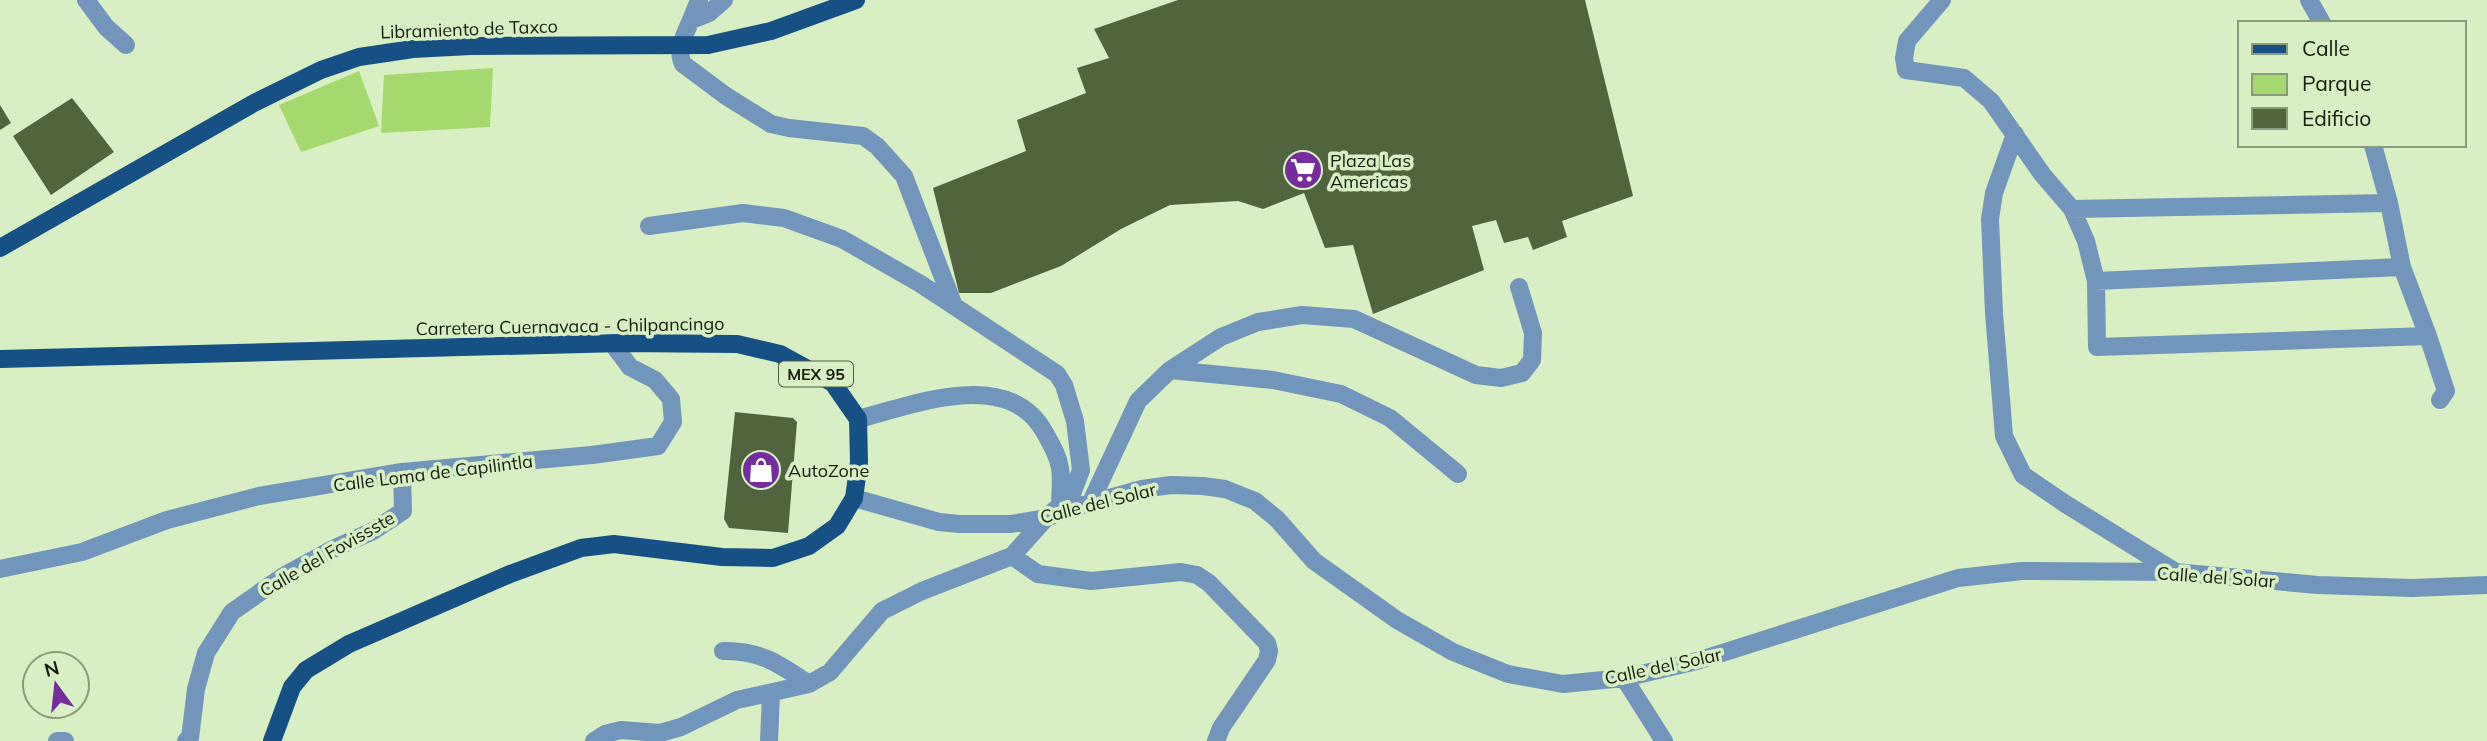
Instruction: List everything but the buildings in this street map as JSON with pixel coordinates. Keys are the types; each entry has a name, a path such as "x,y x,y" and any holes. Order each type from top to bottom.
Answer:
{"main road":[{"name":"Libramiento de Taxco","path":"0,248 254,103 321,70 359,57 413,49 470,46 708,45 771,31 856,0"},
{"name":"Carretera Cuernavaca - Chilpancingo","path":"0,359 612,343 737,344 780,354 833,383 858,419"},
{"path":"272,741 292,687 306,670 349,644 510,574 581,548 614,544 722,557 773,558 809,546 837,526 854,498 859,462 858,419"}],"street":[{"path":"86,0 106,27 126,45"},
{"path":"699,0 681,46 680,57 689,69 771,124 863,136 889,157 904,176 954,306"},
{"path":"691,20 709,13 724,0"},
{"path":"1942,0 1907,41 1904,58 1906,70 1964,78 1991,101 2042,174 2072,209 2086,241 2096,281 2097,346 2428,336"},
{"path":"2309,0 2321,21"},
{"path":"2015,134 1994,193 1990,219 2004,436 2023,475 2175,572"},
{"path":"2374,147 2389,203 2402,267 2446,391 2440,400"},
{"path":"2072,209 2389,203"},
{"path":"594,741 605,734 621,730 660,733 681,727 737,700 808,684 830,672 882,611 922,591 1012,556 1046,517 1072,494 1081,470 1075,421 1064,384 1051,368 1000,338 919,283 842,239 785,218 743,213 649,226"},
{"path":"2096,281 2402,267"},
{"path":"1090,504 1138,401 1170,370 1221,337 1258,322 1302,315 1354,319 1476,375 1501,378 1522,373 1532,360 1533,333 1519,287"},
{"name":"Calle Loma de Capilintla","path":"0,569 82,552 167,520 259,496 402,472 565,458 658,446 673,422 671,399 654,380 630,367 612,343"},
{"path":"1170,370 1273,380 1341,394 1390,418 1458,474"},
{"path":"858,419 926,401 966,395 1002,397 1026,409 1039,422 1055,452 1060,467 1060,506"},
{"name":"Calle del Fovissste","path":"186,741 190,738 196,689 206,653 232,612 282,577 373,531 403,511 402,472"},
{"name":"Calle del Solar","path":"854,498 939,522 1011,524 1046,517 1142,489 1171,485 1226,489 1255,501 1277,519 1314,561 1397,620 1453,652 1507,674 1563,684 1624,678 1697,661 1958,578 2022,571 2175,572 2318,585 2412,588 2487,585"},
{"path":"1012,556 1038,574 1051,576 1091,581 1181,572 1197,575 1209,583 1267,643 1269,651 1267,660 1221,728 1216,741"},
{"path":"723,651 745,650 772,659 808,684"},
{"path":"1624,678 1664,741"},
{"path":"769,741 771,693"},
{"path":"57,741 65,741"}],"green space":[{"path":"493,68 490,127 381,133 384,75"},
{"path":"359,71 379,126 301,152 279,105"}],"place":[{"name":"Plaza Las Americas","path":"1303,170"},
{"name":"AutoZone","path":"761,470"}]}
